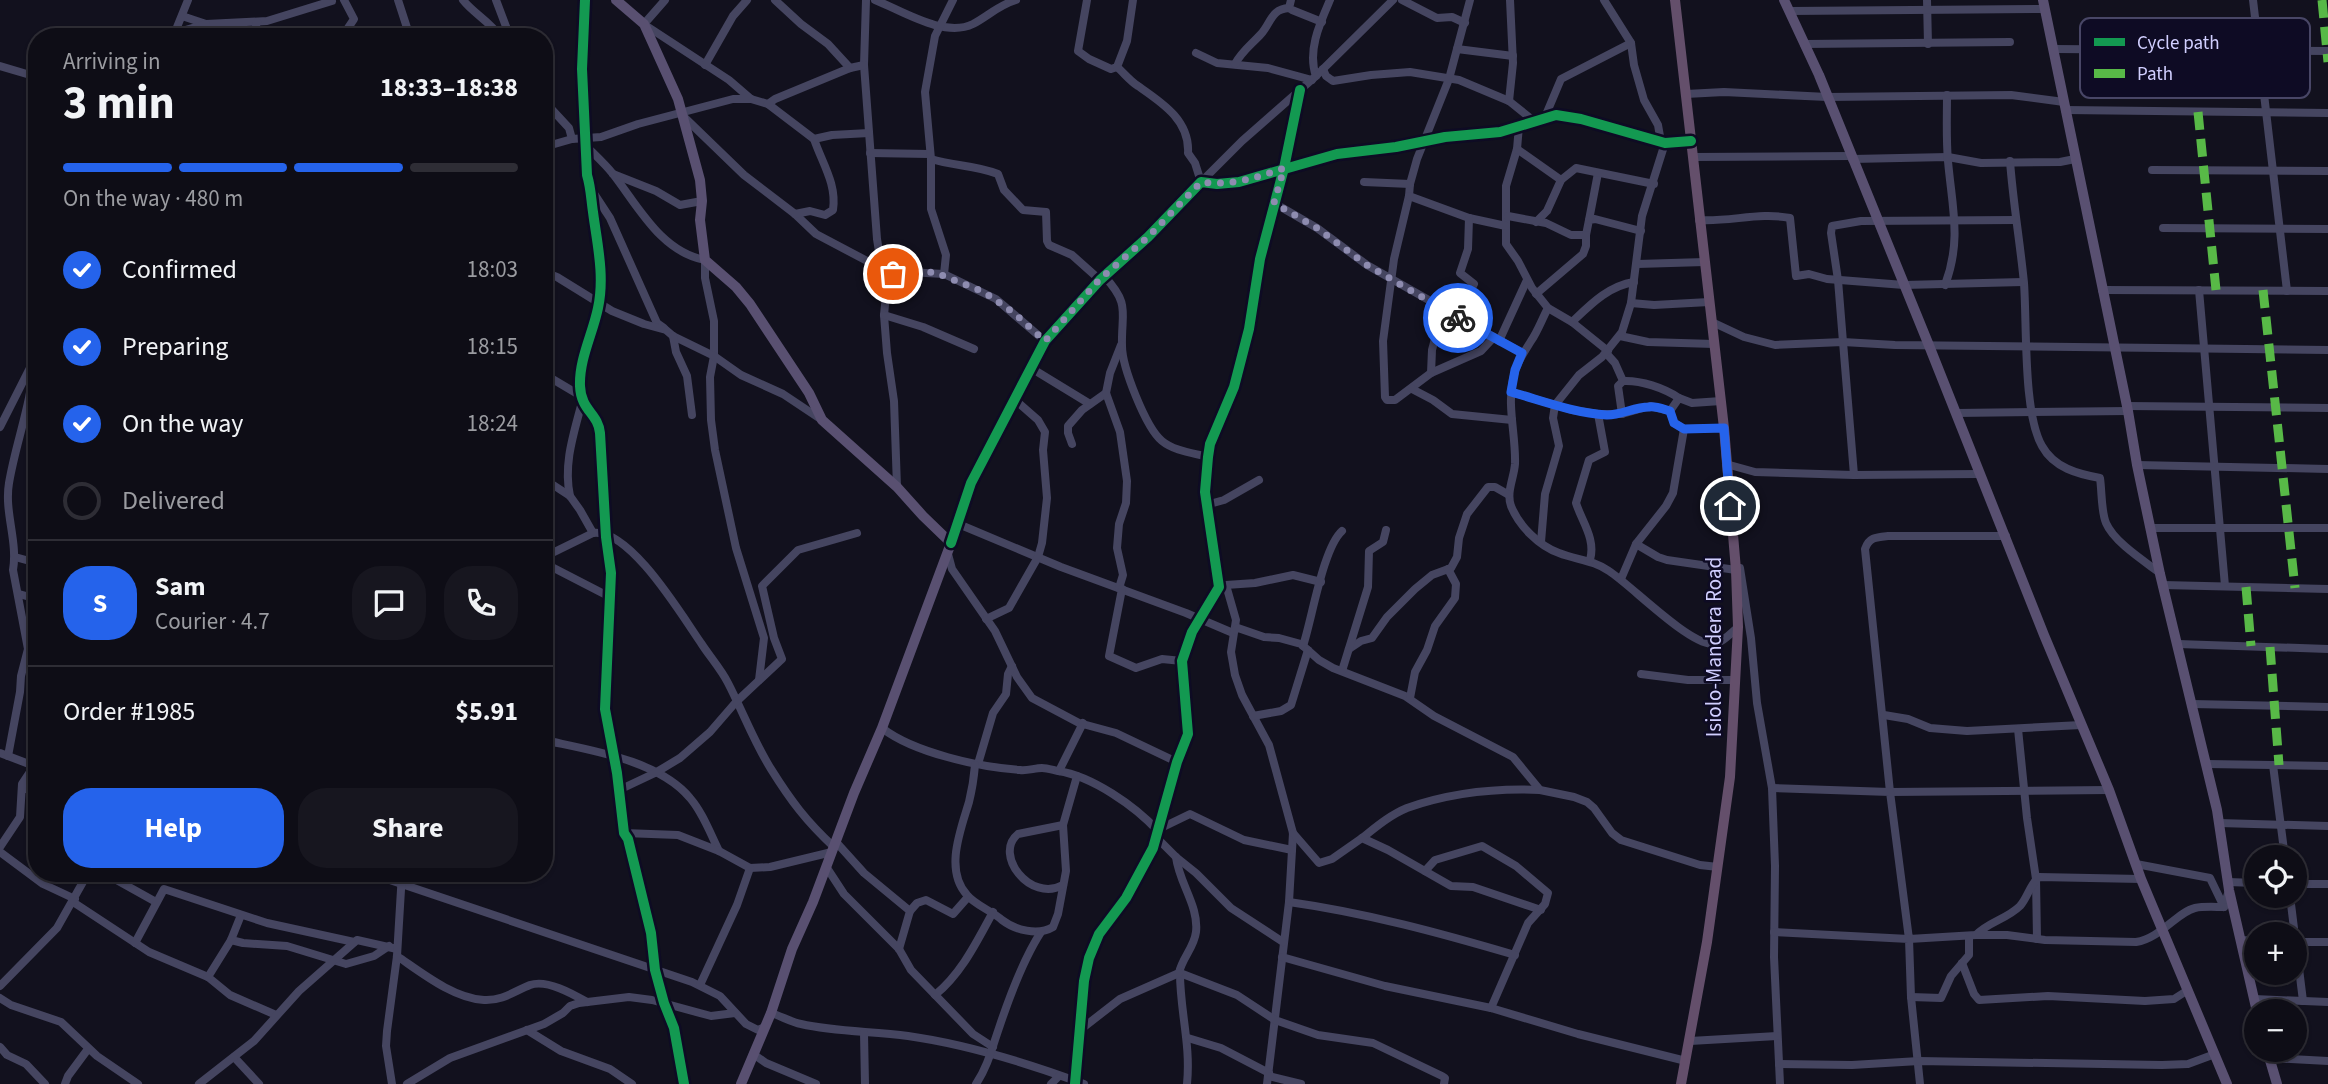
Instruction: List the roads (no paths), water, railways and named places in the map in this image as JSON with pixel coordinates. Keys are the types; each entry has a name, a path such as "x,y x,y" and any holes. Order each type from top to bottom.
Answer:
{"highway":[{"name":"Isiolo-Mandera Road","path":"1675,0 1724,428 1738,627 1730,777 1718,867 1681,1084"}],"main road":[{"path":"616,0 644,25 678,99 700,180 700,220 705,260 736,287 750,304 809,393 822,420 897,487 951,543 882,728 792,949 771,1013 741,1084"},
{"path":"1784,0 1878,220 2109,790 2141,879 2227,1084"},
{"path":"2044,5 2128,408 2137,465 2219,823 2229,886 2254,999"},
{"path":"2270,1062 2277,1084"}],"street":[{"path":"177,28 188,0"},
{"path":"194,28 206,24 257,22 287,16 332,0"},
{"path":"344,0 354,20 348,28"},
{"path":"398,0 407,28"},
{"path":"463,0 496,28"},
{"path":"496,0 507,28"},
{"path":"570,496 568,463 581,399 579,384 582,362 599,304 600,268 592,190 587,175 582,69 585,0"},
{"path":"665,0 644,25 729,80 751,99"},
{"path":"705,65 733,16 747,0"},
{"path":"775,0 828,44 850,68"},
{"path":"866,0 864,65 880,265 886,295 884,315 894,401 897,487"},
{"path":"875,0 897,4 938,26 952,29 963,28 1007,2 1016,0"},
{"path":"944,274 946,255 931,209 925,92 930,51 938,26 953,0"},
{"path":"1087,0 1078,51 1111,69 1117,67 1125,52 1133,0"},
{"path":"1317,75 1312,55 1316,36 1330,0"},
{"path":"951,543 971,483 1045,341 1102,278 1148,237 1242,141 1317,75 1393,0"},
{"path":"1402,0 1437,18 1452,17 1465,23"},
{"path":"1470,0 1448,79 1410,184 1383,341 1387,400 1395,400 1431,373 1481,351 1497,339 1527,280"},
{"path":"1509,101 1513,79 1510,0"},
{"path":"1541,541 1545,494 1559,446 1553,418 1555,405 1579,376 1607,352 1620,336 1631,303 1642,216 1654,184 1663,142 1658,125 1644,100 1631,43 1604,0"},
{"path":"2253,0 2255,18"},
{"path":"1235,64 1240,53 1261,34 1270,17 1290,4 1322,22"},
{"path":"1790,11 1926,4 2044,5"},
{"path":"1926,4 1928,44"},
{"path":"182,16 206,24"},
{"path":"255,28 257,22"},
{"path":"1804,44 2010,42"},
{"path":"1545,117 1561,79 1631,43"},
{"path":"1457,49 1513,56"},
{"path":"2054,49 2080,49"},
{"path":"2310,51 2328,51"},
{"path":"1196,53 1217,63 1326,76 1333,81 1410,72 1459,80 1509,101 1534,121"},
{"path":"768,104 850,68 864,65"},
{"path":"0,66 28,75"},
{"path":"1117,67 1139,87 1158,99 1181,125 1189,142 1188,153 1195,163 1201,182"},
{"path":"1268,1078 1289,902 1293,833 1269,745 1242,695 1235,674 1231,652 1235,612 1222,586 1205,492 1210,444 1234,387 1252,316 1259,259 1284,168 1300,90"},
{"path":"1686,94 1724,92 1827,97 2011,95 2064,106 2328,113"},
{"path":"1945,285 1955,255 1947,95"},
{"path":"553,146 572,139 586,142 680,112 738,98 751,99 768,104 814,139 825,170 832,180 832,210 825,215 810,211 795,214"},
{"path":"2264,98 2287,291"},
{"path":"553,111 569,128 572,139"},
{"path":"680,112 744,175 795,214 816,234 880,265"},
{"path":"1201,182 1238,182 1337,154 1396,148 1445,136 1500,132 1545,117 1564,115 1663,142 1691,141"},
{"path":"1519,126 1517,149 1506,186 1506,243 1536,294 1548,308 1572,322 1607,352 1623,381"},
{"path":"814,139 869,133"},
{"path":"586,142 652,226 691,258 705,260 705,278 714,321 714,356 710,377 711,420 738,556 764,638 758,680"},
{"path":"1517,149 1561,180"},
{"path":"870,153 930,156 998,174 1003,190 1023,211 1046,212 1049,245 1072,254 1102,278 1122,302 1124,312 1121,345 1125,369 1147,420 1159,439 1171,447 1208,457"},
{"path":"1693,157 1948,157 1981,163 2060,162 2075,159"},
{"path":"2010,161 2024,282 2032,412 2037,436 2050,458 2067,470 2100,478 2105,522 2129,549 2160,573"},
{"path":"1536,222 1547,211 1561,180 1578,167 1654,184"},
{"path":"2152,170 2328,171"},
{"path":"1536,294 1583,254 1587,246 1586,234 1598,173"},
{"path":"613,174 656,191 680,205 702,201"},
{"path":"1364,182 1410,184"},
{"path":"592,190 610,218 657,323 670,333 687,376 692,415"},
{"path":"1409,196 1469,218 1506,226"},
{"path":"1274,203 1317,228 1367,265 1522,353"},
{"path":"1699,220 1770,214 1790,218 1797,276 1809,274 1838,280 1904,285 2024,282"},
{"path":"1508,216 1546,223 1571,235 1586,234"},
{"path":"1457,317 1474,284 1460,273 1468,249 1469,218"},
{"path":"1589,220 1600,219 1641,231"},
{"path":"1854,475 1832,226 1878,220 2015,220"},
{"path":"2163,228 2328,229"},
{"path":"1637,264 1705,262"},
{"path":"883,276 908,272 944,274 996,299 1045,341"},
{"path":"553,275 599,304 670,333 714,356 741,375 783,394 822,420"},
{"path":"1572,322 1609,291 1625,283 1634,282"},
{"path":"2102,290 2328,291"},
{"path":"2199,290 2225,586"},
{"path":"1631,303 1654,305 1709,302"},
{"path":"1431,373 1432,350 1443,308"},
{"path":"1548,308 1532,340 1522,353 1515,370 1511,392 1515,467 1509,495 1512,509 1524,528 1558,553 1590,560 1621,579 1640,598 1701,641 1720,643 1738,627"},
{"path":"884,315 923,327 974,349"},
{"path":"1712,322 1744,337 1775,345 1843,342 1895,345 2328,350"},
{"path":"1620,336 1648,342 1714,344"},
{"path":"1121,345 1110,373 1106,393 1120,432 1127,481 1126,503 1119,524 1117,548 1123,575 1109,656 1136,668 1162,660 1182,661"},
{"path":"1031,368 1090,404"},
{"path":"0,427 28,371"},
{"path":"553,380 581,399 599,426 611,573 605,709 624,833 628,839 650,933 655,970 674,1028 684,1084"},
{"path":"1622,414 1618,386 1623,381 1656,387 1692,402 1721,401"},
{"path":"1412,389 1452,414 1512,421"},
{"path":"1511,392 1598,414 1622,414 1650,406 1670,411"},
{"path":"1072,444 1068,426 1090,404 1106,393"},
{"path":"1670,411 1678,398"},
{"path":"986,619 1009,608 1038,557 1042,543 1047,498 1045,432 1038,420 1014,399"},
{"path":"28,407 5,497 15,557 13,570 28,649 4,754 28,763"},
{"path":"1956,413 2128,408 2328,408"},
{"path":"1670,411 1674,423 1684,429 1724,428"},
{"path":"1590,560 1592,552 1588,532 1576,503 1590,460 1605,452 1598,414"},
{"path":"1621,579 1636,544 1673,493 1684,429"},
{"path":"1726,464 1755,472 1854,475 1979,474"},
{"path":"2137,465 2328,469"},
{"path":"1206,505 1224,500 1259,480"},
{"path":"553,485 570,496 593,533"},
{"path":"1349,649 1372,638 1387,617 1415,589 1432,575 1448,569 1457,558 1461,529 1473,505 1488,487 1495,487 1509,495"},
{"path":"956,523 1199,619 1234,631 1238,628 1248,633 1286,639 1305,648 1322,662 1410,698 1434,716 1513,757 1540,790"},
{"path":"1732,527 1772,788 1780,1084"},
{"path":"2151,528 2328,528"},
{"path":"1342,671 1368,587 1369,551 1383,542 1386,530"},
{"path":"1253,716 1281,711 1291,705 1321,582 1330,552 1342,531"},
{"path":"553,553 593,533 606,534 626,547 667,593 718,666 757,747 806,821 910,911"},
{"path":"619,790 681,758 782,659 774,638 762,586 798,550 857,533"},
{"path":"1920,1084 1911,997 1909,939 1865,549 1875,537 2006,536"},
{"path":"1636,544 1667,560 1736,570"},
{"path":"948,554 952,569 986,619 1032,698 1053,711 1116,733 1177,762"},
{"path":"15,557 28,561"},
{"path":"553,568 610,597"},
{"path":"1410,698 1415,672 1427,650 1435,626 1454,598 1456,584 1448,569"},
{"path":"771,1013 800,1024 911,1036 992,1051 1078,1083 1086,970 1099,934 1141,874 1158,833 1177,762 1188,734 1182,661 1199,619 1222,586 1293,575 1321,582"},
{"path":"2163,584 2328,589"},
{"path":"19,594 28,596"},
{"path":"2178,644 2328,649"},
{"path":"1012,666 1008,674 1006,694 993,713 976,764 970,800 956,849 958,875 968,897 1017,928 1041,932 1053,927 1056,922 1066,871 1063,825 1077,776"},
{"path":"1641,674 1688,680 1735,680"},
{"path":"2192,704 2328,707"},
{"path":"1884,715 1908,719 1930,728 1967,731 2081,724"},
{"path":"1059,771 1083,723"},
{"path":"882,728 896,739 976,764 1022,771 1043,768 1059,771 1077,776 1106,790 1149,822 1176,857 1191,867 1231,908 1283,942"},
{"path":"2018,729 2036,879 2037,939"},
{"path":"553,742 614,756 655,773 680,788 692,800 719,851"},
{"path":"2206,764 2328,766"},
{"path":"2273,765 2283,845"},
{"path":"0,847 20,817 22,789 28,776"},
{"path":"1772,788 1891,792 2109,790"},
{"path":"22,789 28,789"},
{"path":"1293,833 1319,863 1332,859 1386,819 1408,808 1448,797 1490,790 1540,790 1587,802 1621,841 1700,865 1718,867"},
{"path":"1158,833 1190,814 1244,840 1292,850"},
{"path":"2219,823 2328,826"},
{"path":"1063,825 1018,834 1013,837 1011,849 1013,866 1028,883 1047,890 1063,885"},
{"path":"624,833 678,835 719,851 750,868 770,867 834,847"},
{"path":"1362,838 1451,886 1474,887 1541,909"},
{"path":"1425,871 1435,860 1482,846 1516,866 1546,890 1547,900 1528,923 1491,1008"},
{"path":"0,852 28,872"},
{"path":"1176,857 1181,880 1197,918 1192,946 1180,973 1188,1038 1187,1084"},
{"path":"2136,864 2210,878 2224,907"},
{"path":"827,867 844,894 899,949 911,970 992,1051"},
{"path":"700,985 737,905 750,868"},
{"path":"2036,879 2141,879"},
{"path":"1972,935 2019,906 2036,879"},
{"path":"41,882 74,900 156,956 208,976 230,995 276,1015"},
{"path":"0,986 57,928 83,882"},
{"path":"120,882 156,902"},
{"path":"392,1084 386,1046 401,882"},
{"path":"412,882 700,985 720,996 746,1024 758,1030 765,1027"},
{"path":"2224,907 2229,886 2244,884"},
{"path":"2307,884 2328,884"},
{"path":"135,943 162,891 166,890 277,926 354,942"},
{"path":"899,949 910,911 917,903 926,900 953,914 968,897"},
{"path":"1289,902 1377,917 1515,955"},
{"path":"1774,932 1909,939 2007,935 2037,939 2136,942 2164,930 2193,908 2224,907"},
{"path":"936,995 959,971 993,912"},
{"path":"208,976 231,940 241,915"},
{"path":"976,1084 992,1051 1024,963 1041,932"},
{"path":"1911,997 1941,998 1951,976 1969,955 1972,935"},
{"path":"199,1084 254,1041 276,1015 359,939 394,950 429,977 475,999 495,999 535,984 551,986 587,1002"},
{"path":"231,940 287,946 346,964 394,950"},
{"path":"2307,942 2328,942"},
{"path":"1282,957 1384,986 1491,1008 1578,1034 1686,1060"},
{"path":"1962,963 1979,1000 2048,996 2146,1001 2174,999 2188,990"},
{"path":"1080,1030 1120,999 1180,973 1237,995 1275,1020 1318,1035 1379,1045 1442,1076 1445,1079 1444,1084"},
{"path":"407,1084 450,1058 527,1030 563,1013 570,1006 587,1002 629,996 710,1016 735,1013"},
{"path":"0,998 11,1005 61,1022 88,1049 138,1084"},
{"path":"2307,1001 2328,1002"},
{"path":"527,1030 561,1051 610,1069 632,1084"},
{"path":"864,1033 865,1084"},
{"path":"1690,1041 1777,1036"},
{"path":"1188,1038 1221,1048 1268,1078 1301,1084"},
{"path":"0,1047 7,1055 26,1064 45,1084"},
{"path":"65,1084 88,1049"},
{"path":"753,1054 765,1063 816,1084"},
{"path":"1779,1064 1852,1065 1919,1061 2162,1065 2188,1064 2215,1054"},
{"path":"234,1057 259,1084"},
{"path":"2307,1059 2328,1061"},
{"path":"1051,1084 1059,1076"}]}
